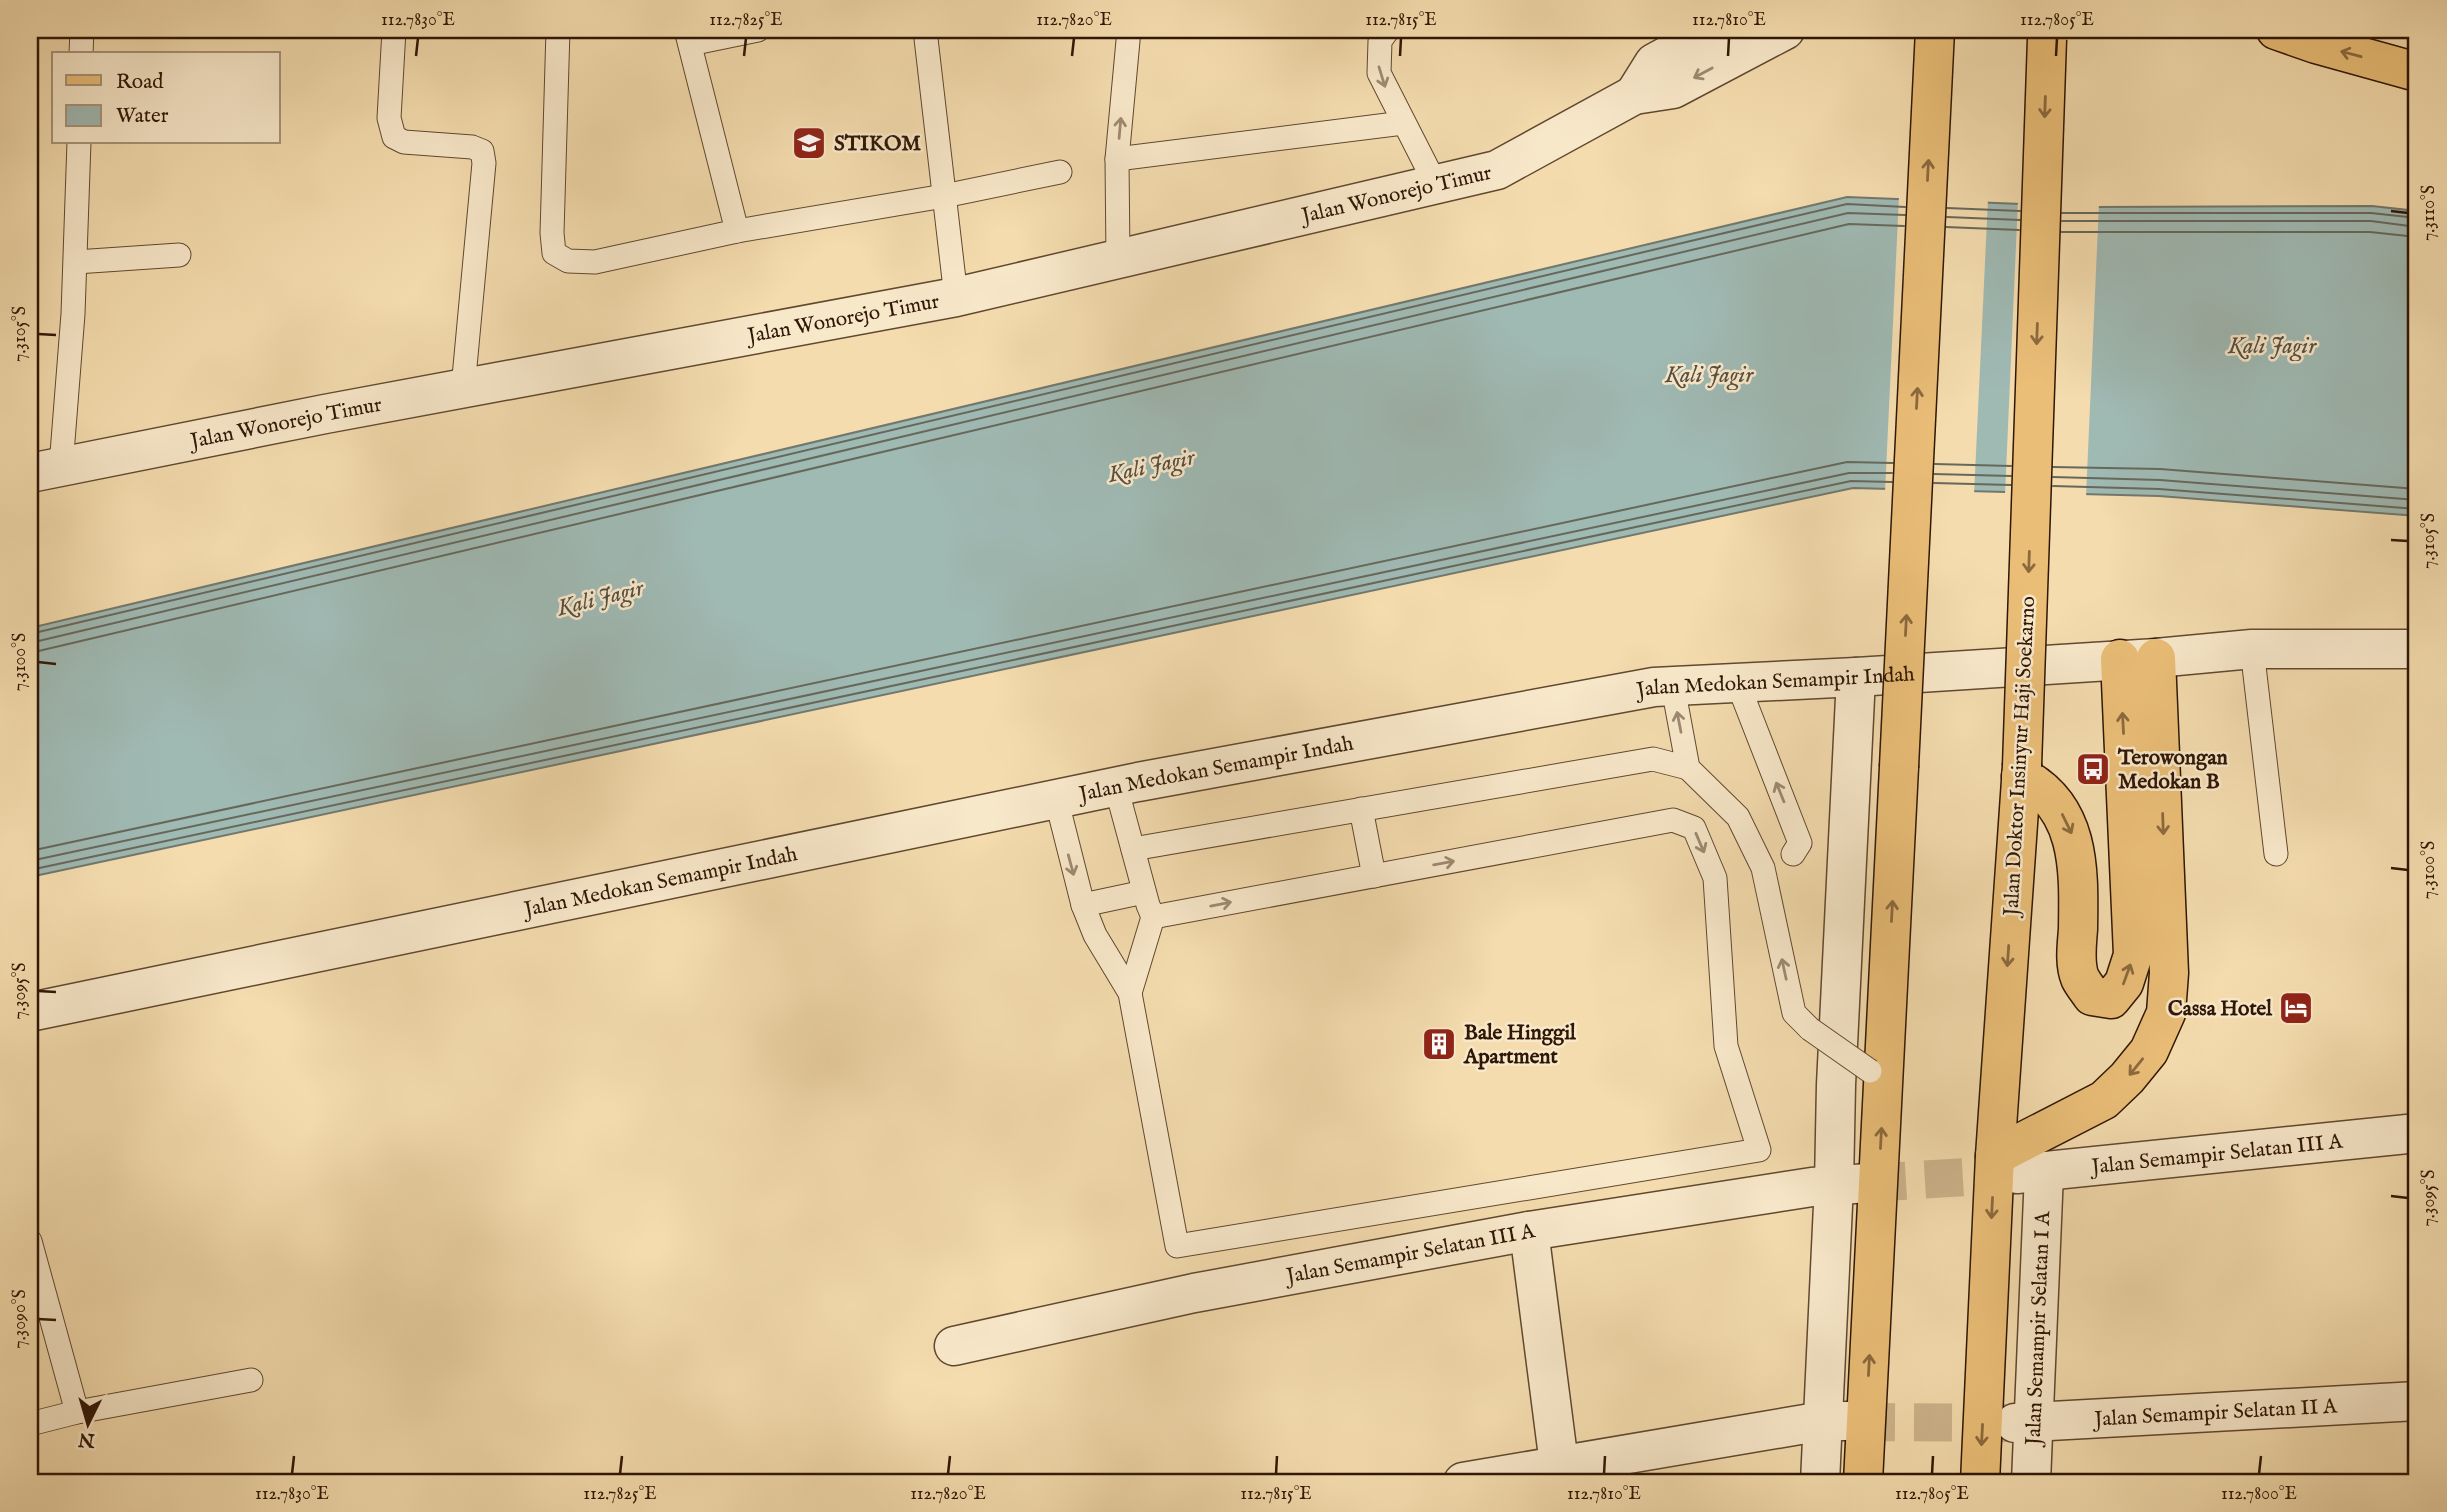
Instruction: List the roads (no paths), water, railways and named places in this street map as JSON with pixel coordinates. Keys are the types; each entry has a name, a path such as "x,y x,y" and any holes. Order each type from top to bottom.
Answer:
{"main road":[{"path":"1863,1482 1877,1076 1899,766 1935,30"},
{"path":"2276,30 2417,72"},
{"name":"Jalan Doktor Insinyur Haji Soekarno","path":"1980,1482 2019,1168 2022,771 2048,34"},
{"path":"2022,771 2058,807 2071,829 2077,862 2077,959 2080,977 2092,996 2111,999 2124,983 2133,955 2138,658"},
{"path":"2019,1168 2104,1100 2127,1078 2150,1051 2166,1013 2169,973 2138,658"}],"street":[{"name":"Jalan Wonorejo Timur","path":"1634,95 1654,63 1715,30"},
{"name":"Jalan Wonorejo Timur","path":"45,470 463,388 956,297 1497,170 1634,95 1673,89 1785,30"},
{"name":"Jalan Medokan Semampir Indah","path":"30,1012 1056,799 1654,687 1856,677 2252,649 2417,649"},
{"path":"1820,1482 1840,1421 1851,1184 1836,1085 1856,677"},
{"name":"Jalan Semampir Selatan III A","path":"2019,1168 2417,1133"},
{"name":"Jalan Semampir Selatan I A","path":"2019,1168 2024,1424 2031,1482"},
{"name":"Jalan Semampir Selatan III A","path":"954,1346 1194,1293 1528,1231 1851,1184"},
{"path":"1528,1231 1559,1464"},
{"name":"Jalan Semampir Selatan II A","path":"2024,1424 2417,1401"},
{"path":"1463,1482 1559,1464 1840,1421"}],"lane":[{"path":"82,30 82,52"},
{"path":"394,30 389,118 394,137 404,142 472,147 481,151 484,163 463,388"},
{"path":"558,30 552,233 554,253 568,261 595,262 737,232 944,196 1060,172"},
{"path":"737,232 688,37 758,30"},
{"path":"925,30 956,297"},
{"path":"1118,258 1117,159 1129,30"},
{"path":"1388,30 1380,41 1379,74 1435,183"},
{"path":"1117,159 1403,123"},
{"path":"45,470 76,262 79,144"},
{"path":"76,262 179,255"},
{"path":"2252,649 2276,854"},
{"path":"1738,684 1800,843 1793,854"},
{"path":"1672,687 1688,768"},
{"path":"1133,849 1653,760 1688,768 1738,817 1763,868 1794,1013 1810,1029 1877,1076"},
{"path":"1116,787 1153,917 1130,993"},
{"path":"1056,799 1083,905 1096,935 1130,993 1177,1247 1759,1150 1726,1046 1716,878 1694,828 1673,820 1153,917"},
{"path":"1361,809 1374,876"},
{"path":"1083,905 1144,892"},
{"path":"30,1241 77,1412"},
{"path":"30,1423 251,1380"}],"water":[{"name":"Kali Jagir","path":"1847,197 2094,207 2372,206 2417,211 2417,516 2159,496 1853,488 30,877 30,628"}],"tunnel":[{"path":"1868,1183 2017,1174"},
{"path":"1857,1422 2015,1423"}],"place":[{"name":"STIKOM","path":"809,143"},
{"name":"Terowongan Medokan B","path":"2093,769"},
{"name":"Cassa Hotel","path":"2296,1008"},
{"name":"Bale Hinggil Apartment","path":"1439,1044"}]}
